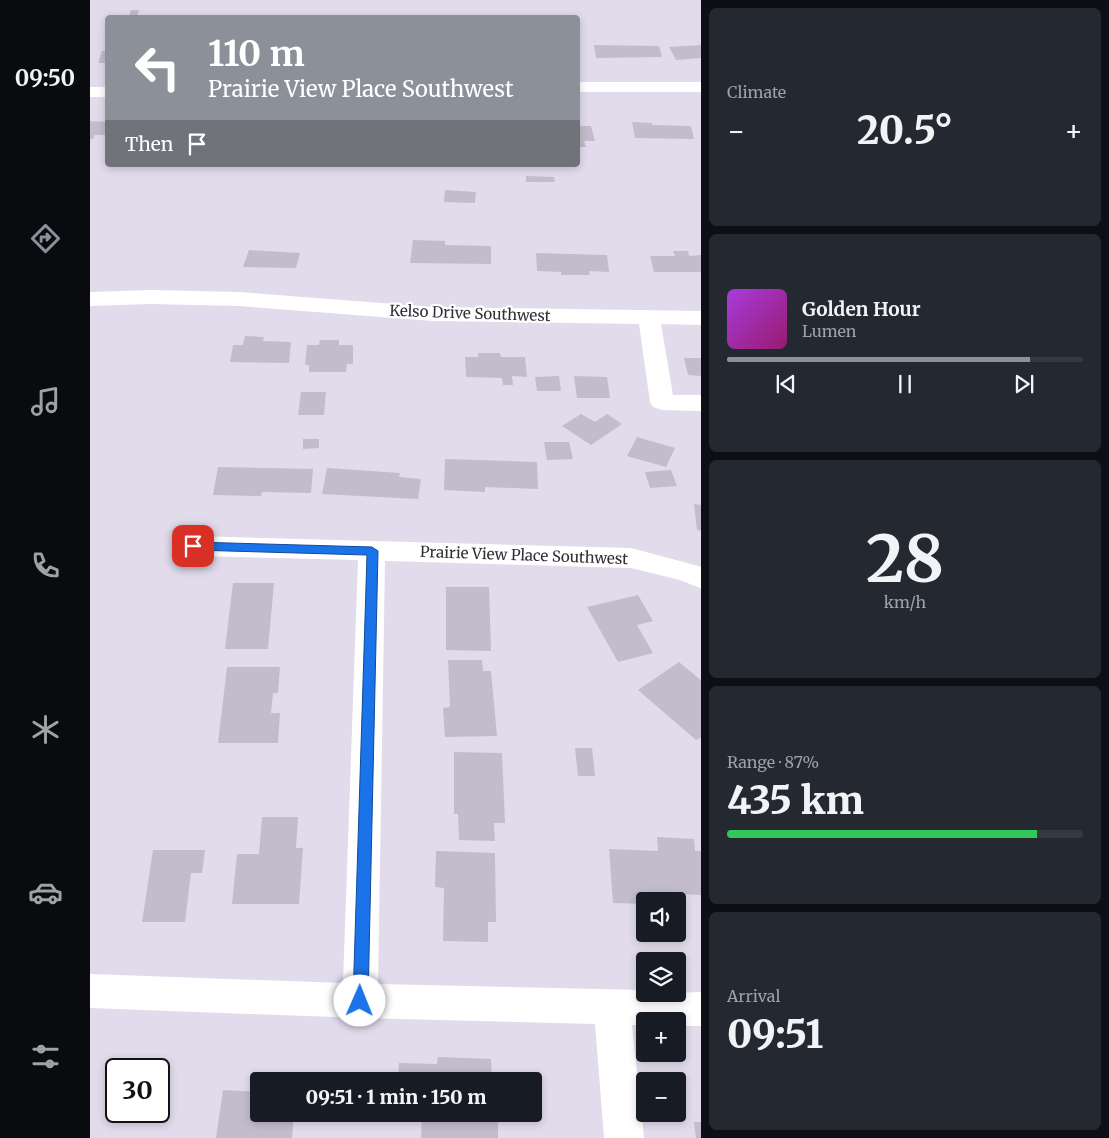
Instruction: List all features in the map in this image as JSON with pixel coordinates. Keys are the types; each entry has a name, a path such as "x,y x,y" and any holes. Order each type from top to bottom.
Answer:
{"street":[{"path":"580,87 701,87"},
{"path":"90,92 105,92"},
{"name":"Kelso Drive Southwest","path":"90,298 239,299 433,314 701,318"},
{"path":"649,317 662,402 701,403"},
{"name":"Prairie View Place Southwest","path":"193,546 631,558 688,572 701,578"},
{"path":"360,1001 361,551"},
{"path":"90,991 360,1001 701,1009"},
{"path":"612,1008 624,1138"}],"building":[{"path":"131,10 139,10 138,15 130,15"},
{"path":"594,45 659,46 662,57 596,58"},
{"path":"701,45 701,58 676,60 669,47"},
{"path":"102,51 105,51 105,63 98,63"},
{"path":"90,121 105,122 105,135 95,135 93,139 90,139"},
{"path":"632,122 652,123 652,125 691,126 694,139 635,138"},
{"path":"580,126 591,126 595,141 584,141 586,147 580,147"},
{"path":"526,176 554,177 555,182 526,182"},
{"path":"445,190 476,192 475,203 444,202"},
{"path":"413,240 445,241 445,245 491,246 491,264 410,263"},
{"path":"249,250 300,253 296,268 243,267"},
{"path":"673,251 688,251 689,256 701,255 701,272 654,272 650,256 675,256"},
{"path":"536,253 607,255 609,272 589,271 590,275 561,275 561,272 537,271"},
{"path":"245,336 264,337 263,341 291,342 289,363 230,362 233,345 243,345"},
{"path":"320,340 339,340 339,345 353,345 353,364 347,364 346,372 309,372 309,365 305,365 307,345 319,345"},
{"path":"478,353 500,353 501,357 525,357 527,377 512,376 513,385 503,385 502,378 466,377 465,357 478,357"},
{"path":"684,358 701,358 701,376 688,375"},
{"path":"559,376 561,391 537,391 535,377"},
{"path":"574,376 607,377 610,398 577,398"},
{"path":"301,392 326,392 324,415 298,415"},
{"path":"581,414 595,422 607,414 622,424 591,445 562,426"},
{"path":"637,437 675,448 666,467 627,456"},
{"path":"303,439 319,439 319,448 303,449"},
{"path":"544,442 569,442 573,459 547,460"},
{"path":"445,459 537,462 538,489 485,487 485,492 444,490"},
{"path":"218,467 313,469 311,493 262,492 261,496 213,495"},
{"path":"327,468 400,473 399,477 421,479 418,499 322,494"},
{"path":"671,470 677,486 650,488 645,472"},
{"path":"694,504 701,505 701,531 697,530"},
{"path":"233,583 274,583 268,649 225,649"},
{"path":"446,587 489,587 491,651 446,650"},
{"path":"638,595 653,621 637,625 653,653 618,662 587,607"},
{"path":"448,660 482,660 483,671 491,671 497,736 445,737 443,708 450,707"},
{"path":"679,662 701,680 701,738 696,740 638,690"},
{"path":"227,667 280,667 278,693 273,693 271,713 280,713 278,743 218,743"},
{"path":"575,748 592,748 595,776 578,776"},
{"path":"454,752 502,753 505,823 494,823 495,841 459,840 458,814 454,814"},
{"path":"262,817 298,817 296,848 303,848 299,904 232,904 237,854 259,854"},
{"path":"657,837 694,839 695,851 701,851 701,895 686,894 686,892 636,892 636,904 613,903 609,849 658,851"},
{"path":"153,850 205,850 202,873 191,873 185,922 142,922"},
{"path":"436,851 495,853 496,922 488,922 488,942 443,941 444,888 435,887"},
{"path":"438,1057 491,1059 492,1072 398,1072 399,1063 437,1064"},
{"path":"223,1090 250,1092 250,1122 293,1122 292,1138 216,1138"},
{"path":"422,1122 498,1122 498,1138 421,1138"},
{"path":"694,1122 701,1122 701,1138 696,1138"}],"route":[{"path":"193,546 372,551 360,1001"}]}
